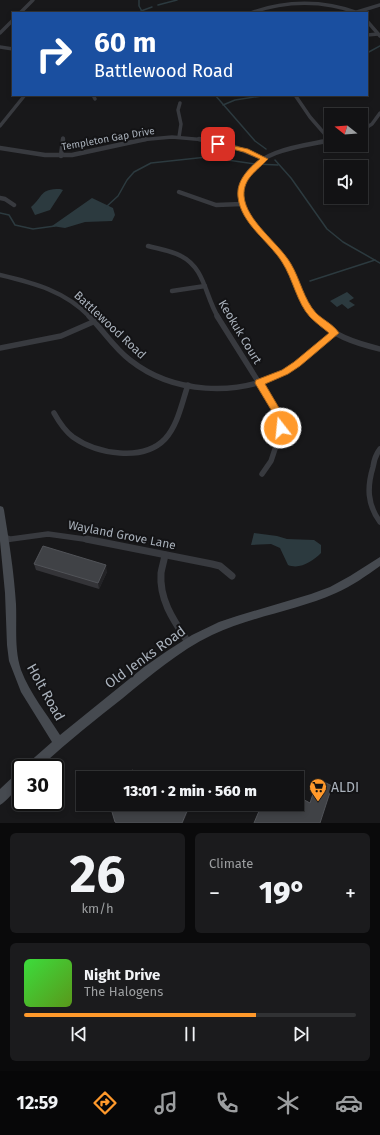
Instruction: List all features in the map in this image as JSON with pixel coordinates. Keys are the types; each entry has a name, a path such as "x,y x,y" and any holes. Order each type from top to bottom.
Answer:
{"street":[{"path":"21,12 33,0"},
{"path":"253,12 269,4 293,2 330,5 354,12"},
{"path":"360,12 380,5"},
{"path":"0,33 12,22"},
{"path":"368,22 379,35"},
{"path":"368,35 379,35"},
{"path":"0,47 12,49"},
{"path":"0,126 24,96"},
{"path":"296,96 310,117 324,133"},
{"path":"179,137 182,124 178,110 180,103"},
{"path":"368,127 372,124 380,113"},
{"name":"Templeton Gap Drive","path":"0,148 38,155 61,156 83,153 151,138 179,137 240,148 264,159"},
{"path":"61,156 62,138"},
{"path":"324,141 288,150 264,159 250,171 244,180 241,191 242,204 250,218 287,264 308,308 319,321 335,333 354,342 380,349"},
{"path":"179,192 216,205 242,204"},
{"path":"0,198 5,199 14,205"},
{"name":"Keokuk Court","path":"148,246 175,253 190,261 198,270 215,312 278,413 281,428 280,434 274,454 262,474"},
{"name":"Battlewood Road","path":"0,276 34,284 56,292 73,302 122,352 140,367 166,380 188,385 222,388 259,383 285,372 335,333"},
{"path":"172,291 205,286"},
{"path":"0,348 62,336 93,322"},
{"path":"54,413 68,433 84,443 122,452 145,452 159,446 169,433 188,385"},
{"path":"380,449 375,456 368,488 368,496 372,511 380,522"},
{"name":"Holt Road","path":"0,510 11,606 12,649 16,669 24,689 59,743"},
{"name":"Wayland Grove Lane","path":"4,540 53,534 212,564 220,566 232,576"},
{"path":"165,555 161,576 162,591 166,603 188,642"},
{"name":"Old Jenks Road","path":"41,759 154,666 188,642 209,631 250,616 326,593 356,578 380,561"},
{"path":"0,799 12,785"}],"shaded area":[{"path":"48,190 63,190 50,210 35,215 31,207 42,194"},
{"path":"92,198 113,208 115,215 112,221 85,222 65,228 52,226"},
{"path":"347,292 354,298 349,301 355,305 348,309 342,304 337,307 330,301"},
{"path":"254,533 287,539 314,540 321,545 321,553 310,562 302,566 288,565 280,548 271,544 251,545"}],"building":[{"path":"43,546 106,565 98,583 34,564"},
{"name":"ALDI","path":"318,779 332,786 320,823 254,823 259,811 304,811 304,800 310,803"},
{"path":"187,811 182,823 117,823 115,822 112,812"}],"waterway":[{"path":"139,0 139,6 142,11"},
{"path":"158,5 177,0"},
{"path":"142,11 152,7"},
{"path":"368,52 380,46"},
{"path":"216,96 224,105"},
{"path":"224,105 235,100 261,96"},
{"path":"224,105 255,141 266,149"},
{"path":"106,207 118,196 127,180 134,172 151,163 207,157 255,164 278,165"},
{"path":"275,160 291,178 327,229 343,242 375,260"},
{"path":"0,213 9,215 15,225 33,229 55,226"},
{"path":"310,281 375,260"},
{"path":"375,260 380,263"}],"place":[{"name":"ALDI","path":"318,802"}],"route":[{"path":"218,144 240,148 264,159 246,175 244,180 241,191 241,200 244,209 287,264 308,308 313,315 335,333 285,372 259,383 278,413 281,428"}]}
